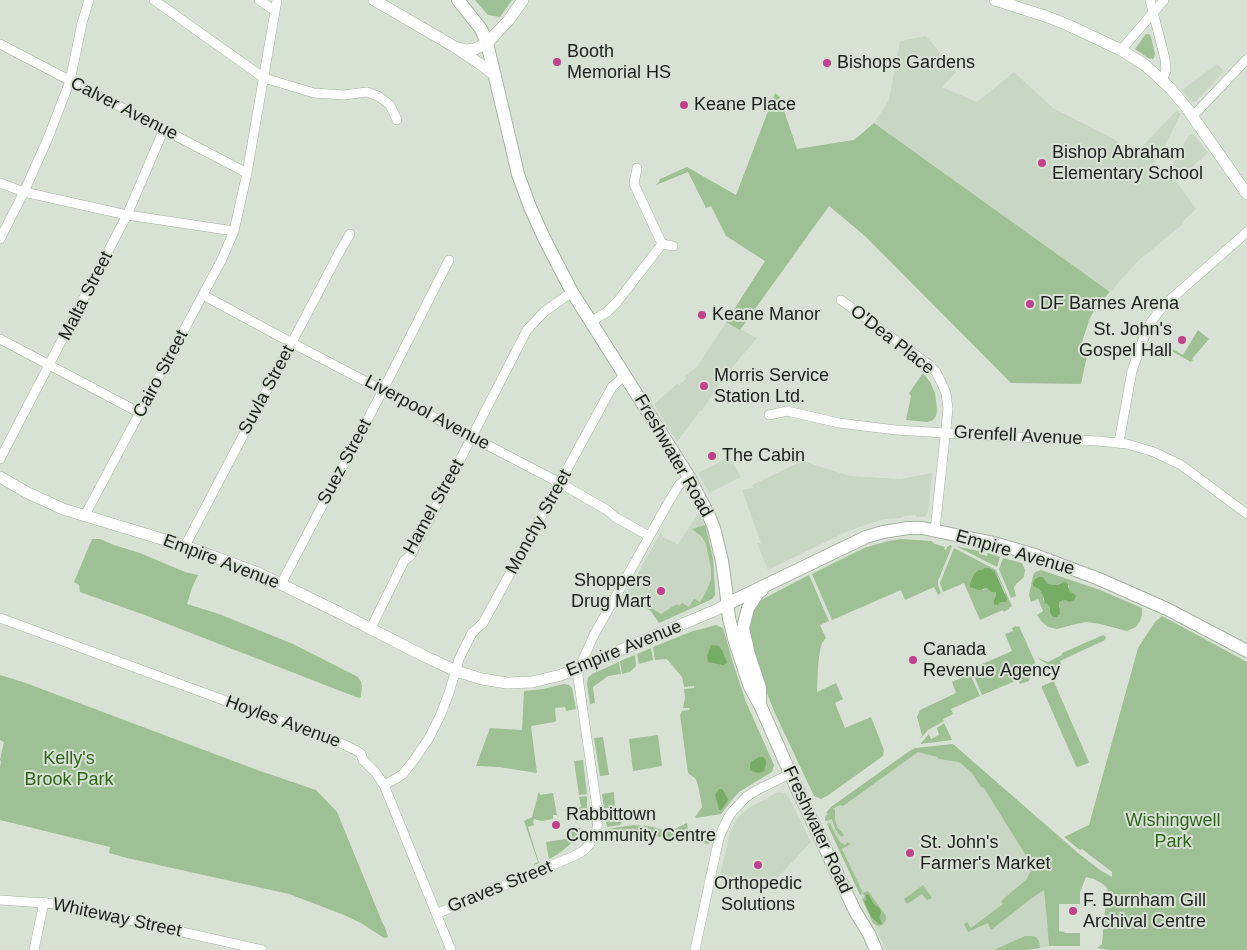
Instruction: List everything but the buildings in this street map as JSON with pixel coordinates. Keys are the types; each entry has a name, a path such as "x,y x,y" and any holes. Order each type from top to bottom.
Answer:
{"main road":[{"name":"Freshwater Road","path":"458,0 481,30 487,43 521,186 544,238 572,292 689,477 705,507 714,528 722,561 729,618 750,687 855,911 876,950"},
{"name":"Empire Avenue","path":"727,604 875,534 908,528 935,530 994,543 1035,555 1099,579 1167,608 1247,651"},
{"path":"761,707 760,688 749,655 743,628 746,611 758,593 767,584"}],"street":[{"path":"0,239 24,192 48,138 70,81 82,23 89,0"},
{"path":"154,0 264,78 314,93 344,95 367,92 378,96 390,105 397,120"},
{"path":"259,0 275,11"},
{"name":"Cairo Street","path":"85,515 222,259 234,231 247,173 277,0"},
{"path":"374,0 455,47 495,75"},
{"path":"455,47 475,50 487,43 504,26 523,0"},
{"path":"995,0 1060,22 1121,50 1145,65 1178,97 1247,194"},
{"path":"1150,0 1166,66 1162,80"},
{"path":"1121,50 1164,0"},
{"name":"Calver Avenue","path":"0,44 247,173"},
{"path":"1193,116 1247,59"},
{"name":"Malta Street","path":"0,459 127,215 164,129"},
{"path":"637,168 634,184 662,244"},
{"path":"0,183 24,192 127,215 234,231"},
{"path":"1119,442 1132,371 1151,322 1167,302 1247,232"},
{"name":"Suvla Street","path":"185,546 350,234"},
{"path":"662,244 673,246"},
{"path":"590,322 617,302 662,244"},
{"name":"Suez Street","path":"281,584 449,260"},
{"name":"Hamel Street","path":"370,630 404,561 411,555 527,330 548,308 572,292"},
{"name":"Liverpool Avenue","path":"203,295 292,344 560,483 607,510 614,517 649,536"},
{"name":"O'Dea Place","path":"841,300 928,364 936,372 946,393 948,409 935,530"},
{"path":"0,340 140,412"},
{"name":"Monchy Street","path":"384,785 403,774 422,750 440,716 459,658 472,634 483,623 612,387 625,375"},
{"name":"Grenfell Avenue","path":"770,414 787,411 857,426 896,430 1119,442 1146,449 1181,465 1247,514"},
{"name":"Empire Avenue","path":"0,477 40,500 185,546 249,570 338,612 422,655 456,671 482,680 518,683 542,680 579,668 727,604"},
{"path":"579,668 594,635 649,536 679,485 689,477"},
{"name":"Hoyles Avenue","path":"0,618 347,746 361,754 384,785 451,950"},
{"name":"Graves Street","path":"436,914 574,856 589,845 593,839 597,829 598,814 578,676 579,668"},
{"path":"695,950 720,835 728,818 746,797 790,774"},
{"name":"Whiteway Street","path":"0,900 58,904 262,950"},
{"path":"34,950 44,902"}],"shaded area":[{"name":"Bishop Abraham Elementary School","path":"926,36 956,72 942,87 977,102 1014,72 1053,108 1114,139 1133,156 1177,110 1180,114 1179,118 1160,155 1155,162 1147,167 1167,174 1189,135 1195,136 1208,153 1176,181 1196,209 1182,222 1183,224 1138,261 1110,292 874,123 889,100 900,41"},
{"path":"1217,64 1224,71 1196,101 1192,102 1182,90"},
{"path":"726,322 757,338 720,382 702,411 700,411 677,442 654,404 677,384 680,385 686,378 685,376 697,367"},
{"path":"729,457 741,477 709,493 698,473"},
{"path":"802,461 850,476 901,479 932,473 928,512 925,517 917,517 915,515 904,516 865,525 844,533 768,570 757,543 761,543 742,490 753,488 752,485"},
{"path":"699,512 707,532 713,559 715,595 710,600 659,623 651,611 626,595 661,532 663,537 678,544"},
{"path":"911,750 961,759 1076,854 1054,885 1052,946 1027,950 886,950 825,818 826,813 831,807"},
{"path":"778,792 785,793 788,796 811,842 766,890 722,881 723,876 720,875 730,832 739,816 750,807"}],"green space":[{"path":"475,0 512,0 500,17 488,15"},
{"path":"1146,34 1149,34 1151,37 1155,54 1153,59 1148,58 1135,49"},
{"path":"775,93 779,96 797,149 854,140 874,123 1110,292 1098,304 1090,318 1080,348 1088,351 1081,384 1011,383 865,236 829,206 740,330 726,322 765,261 726,236 711,206 706,208 688,172 656,185 660,179 687,167 736,195"},
{"path":"1198,330 1209,339 1191,362 1168,349 1169,347 1183,355"},
{"path":"923,373 935,393 936,416 928,422 906,420 911,396 909,393"},
{"path":"705,525 713,559 715,595 710,600 659,623 651,611 626,595 661,614 677,604 679,606 682,603 689,607 694,599 700,602 711,579 711,569 706,544 702,537 692,529"},
{"path":"92,539 100,539 185,572 198,575 187,604 219,614 293,644 358,677 362,686 360,698 80,592 79,585 74,582"},
{"path":"901,539 931,541 945,547 944,549 946,550 950,545 952,546 938,581 941,593 938,595 934,587 905,600 901,590 832,620 812,574 864,548"},
{"path":"956,546 983,552 983,555 987,556 988,553 1000,557 997,567"},
{"path":"954,548 996,570 1012,606 1004,612 1003,610 980,620 964,583 943,592 940,583","holes":["979,570 995,572 1005,592 1003,602 1000,602 996,592 991,592 987,588 983,590"]},
{"path":"1003,558 1022,563 1025,570 1024,577 1014,588 1016,596 1011,598 999,569"},
{"path":"985,568 995,572 1007,599 1006,602 1000,602 998,605 994,604 996,592 991,592 987,588 979,590 970,587 974,574"},
{"path":"1041,570 1100,590 1142,608 1140,621 1136,627 1127,631 1086,622 1057,629 1048,627 1037,615 1043,611 1038,599 1031,602 1029,595 1035,572","holes":["1043,577 1048,584 1058,585 1063,582 1069,586 1068,590 1070,592 1065,600 1059,603 1060,607 1050,612 1050,607 1043,600 1039,589 1033,583 1035,579"]},
{"path":"809,575 829,621 820,625 826,638 820,650 817,692 836,683 843,699 835,703 845,728 871,717 884,750 883,756 821,799 814,796 774,711 762,680 749,631 755,607 761,600"},
{"path":"1043,577 1048,584 1058,585 1063,582 1067,583 1070,592 1076,596 1074,600 1069,602 1065,600 1059,603 1060,614 1057,617 1053,617 1050,607 1045,603 1039,589 1033,586 1035,579"},
{"name":"Wishingwell Park","path":"1162,616 1247,662 1247,950 1109,950 1097,948 1102,944 1105,910 1109,898 1107,888 1103,884 1086,877 1080,892 1080,904 1059,904 1059,931 1080,933 1080,946 1049,946 1044,890 991,930 988,923 968,932 964,924 967,922 971,928 1003,904 1001,901 1026,880 1033,867 984,788 981,787 972,773 959,762 939,759 918,752 843,806 840,805 833,809 835,810 837,827 844,835 841,837 835,829 832,819 825,821 825,816 828,814 826,813 831,807 911,750 953,744 1078,853 1112,877 1112,872 1064,837 1089,825 1138,648 1155,622"},
{"path":"716,625 723,628 746,702 774,765 772,772 739,792 721,814 696,818 702,807 696,779 688,773 680,715 682,711 689,710 690,708 683,708 684,689 694,688 694,686 684,687 682,677 667,659 655,660 653,647 690,632"},
{"path":"1019,626 1035,662 1029,681 1020,684 1018,680 982,695 971,669 1012,651 1005,634 1013,631 1012,628"},
{"path":"1103,635 1106,637 1105,640 1060,661 1062,666 1057,669 1038,658 1048,662 1062,655 1062,653"},
{"path":"711,645 719,646 727,663 723,665 708,662 707,656"},
{"path":"651,648 653,660 639,664 637,654"},
{"path":"635,655 636,666 630,672 622,674 620,661"},
{"path":"619,662 621,674 608,676 593,687 595,703 590,704 588,678 592,674"},
{"path":"970,674 980,696 951,709 953,714 928,730 919,740 922,735 917,717 920,710 956,693 952,682"},
{"name":"Kelly's Brook Park","path":"0,675 316,790 337,812 388,937 384,938 361,923 344,915 289,894 127,858 109,853 110,847 0,820 0,760 4,742 0,740"},
{"path":"1054,682 1089,762 1078,767 1042,688 1042,686"},
{"path":"564,684 572,688 576,709 566,711 565,707 555,708 556,721 531,726 537,773 499,767 476,766 490,728 522,730 524,691"},
{"path":"944,723 952,740 920,744 929,734 931,739 939,735 937,728"},
{"path":"658,735 662,766 633,771 629,739"},
{"path":"603,737 609,775 600,776 594,738"},
{"path":"759,757 763,757 766,760 766,765 764,771 759,773 750,770 750,765 751,762"},
{"path":"583,760 587,794 579,795 574,761"},
{"path":"719,789 722,789 728,799 721,810 719,810 715,795"},
{"path":"539,791 540,795 553,793 557,815 553,815 553,819 542,821 534,819 534,825 528,827 539,863 534,865 538,862 524,821 532,817"},
{"path":"614,792 615,807 604,808 602,794"},
{"path":"587,796 585,817 574,819 567,813 568,811 563,811 579,808 581,806 579,797"},
{"path":"615,809 617,816 622,822 620,825 607,827 604,811"},
{"path":"687,823 689,838 710,841 709,844 654,836 653,840 607,829 633,825 648,826 667,831"},
{"path":"830,823 840,842 845,845 847,842 851,844 842,849 863,893 860,895 827,824"},
{"path":"581,828 567,847 549,859 546,842 572,838 571,829"},
{"path":"923,885 932,898 927,900 922,894 907,904 904,899"},
{"path":"868,891 886,916 886,920 882,925 879,926 873,923 862,899 865,897 863,893","holes":["869,895 877,906 879,924 871,917 864,902"]},
{"path":"866,894 869,895 874,904 880,909 879,917 882,924 879,924 871,917 864,902"},
{"path":"1025,936 1036,937 1040,948 994,950"}],"place":[{"name":"Booth Memorial HS","path":"557,62"},
{"name":"Bishops Gardens","path":"827,63"},
{"name":"Keane Place","path":"684,105"},
{"name":"Bishop Abraham Elementary School","path":"1042,163"},
{"name":"DF Barnes Arena","path":"1030,304"},
{"name":"Keane Manor","path":"702,315"},
{"name":"St. John's Gospel Hall","path":"1182,340"},
{"name":"Morris Service Station Ltd.","path":"704,386"},
{"name":"The Cabin","path":"712,456"},
{"name":"Shoppers Drug Mart","path":"661,591"},
{"name":"Canada Revenue Agency","path":"913,660"},
{"name":"Rabbittown Community Centre","path":"556,825"},
{"name":"St. John's Farmer's Market","path":"910,853"},
{"name":"Orthopedic Solutions","path":"758,865"},
{"name":"F. Burnham Gill Archival Centre","path":"1073,911"}]}
